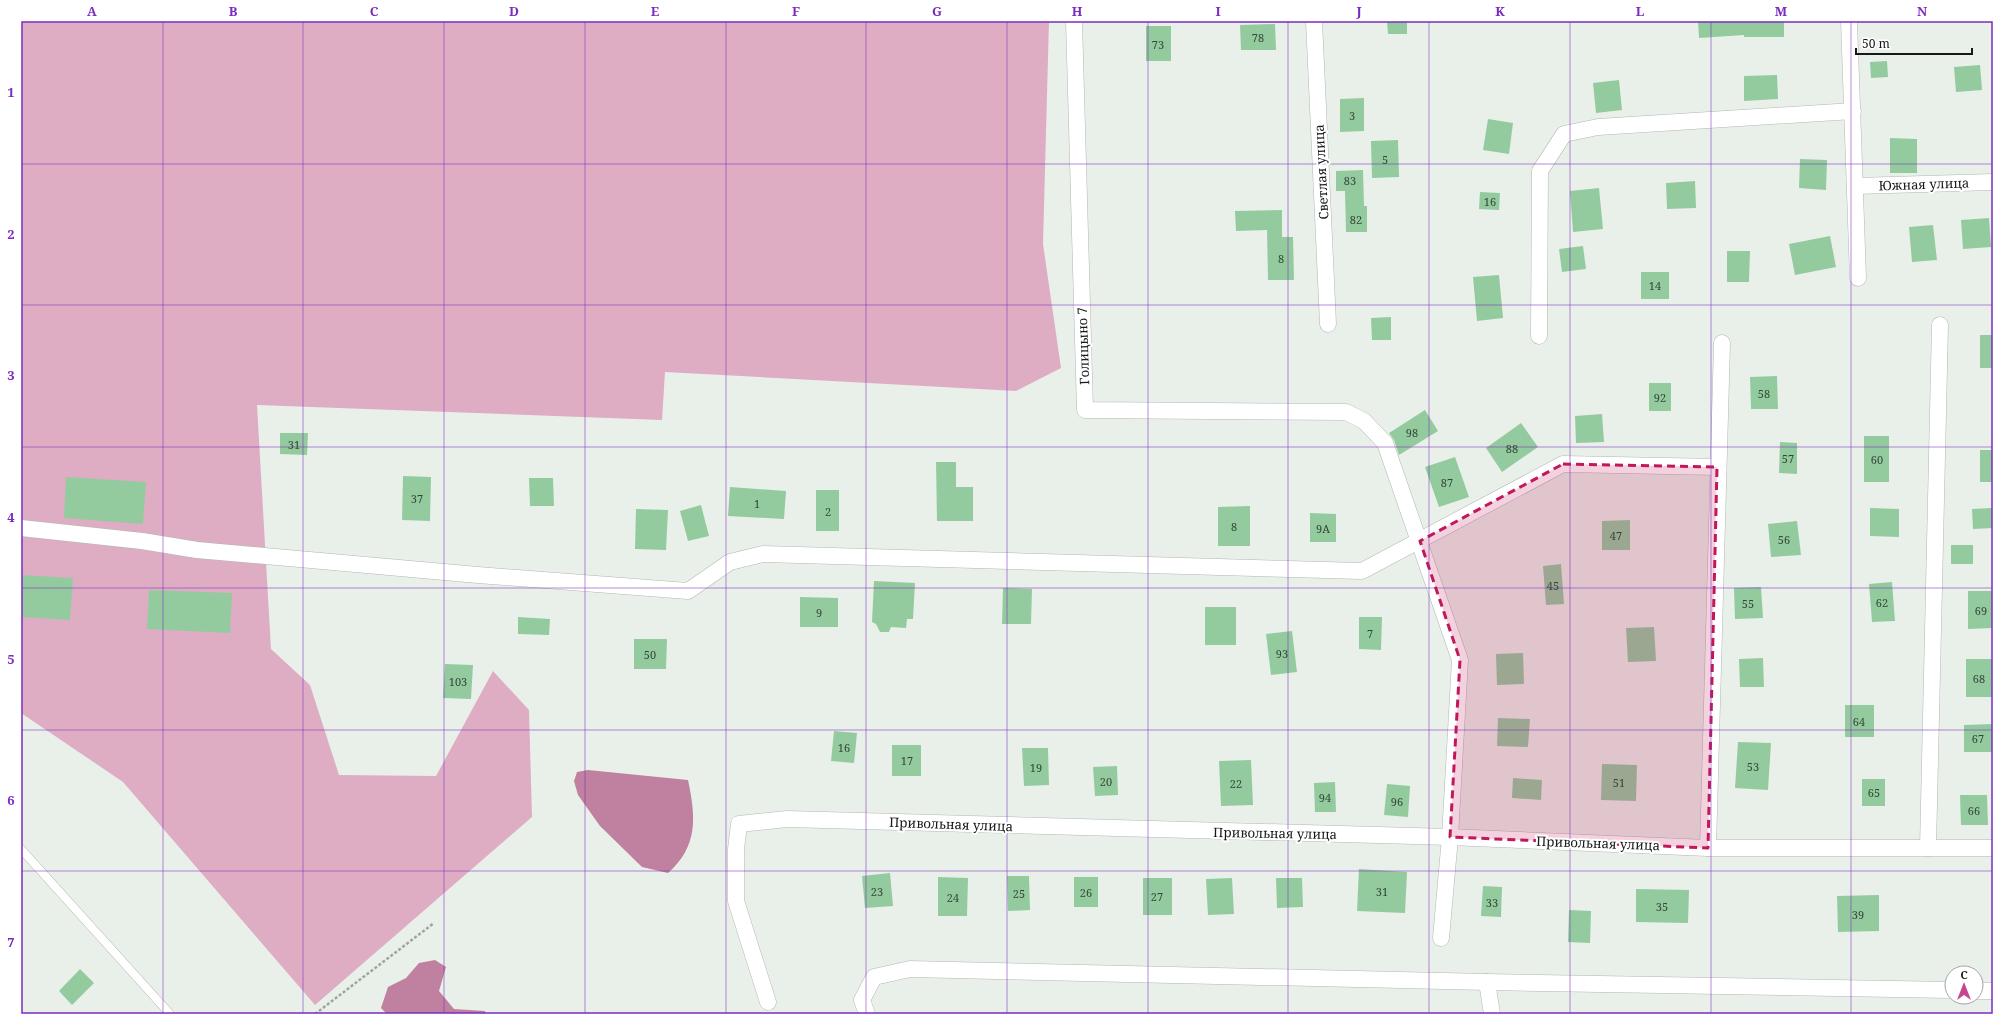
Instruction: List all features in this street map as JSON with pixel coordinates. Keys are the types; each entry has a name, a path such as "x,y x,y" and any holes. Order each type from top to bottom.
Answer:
{"street":[{"name":"Голицыно 7","path":"1074,21 1085,410 1346,412 1364,421 1385,443 1420,541"},
{"name":"Светлая улица","path":"1314,21 1328,324"},
{"path":"1849,21 1858,278"},
{"path":"1539,336 1540,172 1564,134 1598,128 1853,111"},
{"name":"Южная улица","path":"1855,186 1993,182"},
{"path":"1928,848 1940,325"},
{"path":"1708,848 1717,467 1722,343"},
{"path":"21,528 142,541 196,550 478,575 688,591 730,562 764,554 1362,571 1563,464 1717,467"},
{"path":"1420,541 1460,660 1450,837 1441,938"},
{"name":"Привольная улица","path":"768,1002 736,901 736,849 739,824 787,819 1450,837 1708,848 1993,848"},
{"path":"867,1014 862,1000 874,977 910,969 1487,982 1944,990"},
{"path":"1487,982 1492,1014"}],"lane":[{"path":"21,848 170,1014"}],"path":[{"path":"315,1014 434,923"}],"highlighted area":[{"path":"1563,464 1717,467 1708,848 1450,837 1460,660 1420,541"}],"shaded area":[{"path":"21,21 1049,21 1043,244 1061,368 1016,391 665,372 662,420 257,405 271,649 310,685 339,775 436,776 493,671 529,710 532,817 315,1005 123,782 21,713"},
{"path":"588,770 688,780 693,819 690,842 678,863 668,873 642,867 600,826 578,795 574,781 577,772"},
{"path":"435,960 446,967 439,991 454,1009 485,1011 486,1014 387,1014 381,1008 388,987 406,978 419,963"}],"building":[{"path":"1387,21 1407,21 1407,34 1388,34"},
{"path":"1698,21 1784,21 1784,37 1744,37 1744,35 1699,38"},
{"path":"1275,24 1276,50 1241,50 1240,25"},
{"path":"1146,26 1171,26 1171,61 1146,61"},
{"path":"1887,61 1888,77 1871,78 1870,62"},
{"path":"1980,65 1982,90 1956,92 1954,67"},
{"path":"1777,75 1778,99 1744,101 1744,76"},
{"path":"1619,80 1622,110 1596,113 1593,83"},
{"path":"1364,98 1364,131 1340,132 1340,99"},
{"path":"1488,119 1513,123 1509,154 1483,150"},
{"path":"1890,138 1917,139 1917,173 1890,173"},
{"path":"1398,140 1399,177 1372,178 1371,141"},
{"path":"1800,159 1827,160 1826,190 1799,188"},
{"path":"1363,170 1364,206 1367,206 1367,232 1346,232 1345,191 1336,191 1336,171"},
{"path":"1695,181 1696,208 1667,209 1666,183"},
{"path":"1599,188 1603,229 1573,232 1570,191"},
{"path":"1480,192 1500,193 1499,210 1479,209"},
{"path":"1282,210 1282,237 1293,237 1294,280 1268,280 1267,230 1236,231 1235,211"},
{"path":"1989,218 1991,247 1963,249 1961,220"},
{"path":"1933,225 1937,260 1912,262 1909,227"},
{"path":"1830,236 1836,267 1795,275 1789,244"},
{"path":"1583,246 1586,269 1562,272 1559,249"},
{"path":"1727,251 1750,251 1749,282 1727,282"},
{"path":"1641,272 1669,272 1669,299 1641,299"},
{"path":"1499,275 1503,318 1477,321 1473,277"},
{"path":"1391,317 1391,340 1372,340 1371,318"},
{"path":"1980,335 1993,335 1993,368 1980,368"},
{"path":"1777,376 1778,409 1751,409 1750,377"},
{"path":"1649,383 1671,383 1671,411 1649,411"},
{"path":"1425,410 1438,431 1399,455 1394,440 1389,433"},
{"path":"1602,414 1604,442 1576,443 1575,416"},
{"path":"1521,423 1538,447 1502,472 1486,448"},
{"path":"280,433 308,433 307,455 280,454"},
{"path":"1864,436 1889,436 1889,482 1864,482"},
{"path":"1780,442 1797,443 1797,474 1779,473"},
{"path":"1980,450 1993,450 1993,482 1980,482"},
{"path":"1455,457 1469,497 1439,507 1425,467"},
{"path":"936,462 956,462 956,487 973,487 973,521 937,521"},
{"path":"403,476 431,477 430,521 402,520"},
{"path":"66,477 146,482 143,524 64,518"},
{"path":"529,478 553,478 554,506 530,506"},
{"path":"730,487 786,491 784,519 728,516"},
{"path":"816,490 839,490 839,531 816,531"},
{"path":"701,505 709,536 688,541 680,511"},
{"path":"1250,506 1250,546 1218,546 1218,507"},
{"path":"1870,508 1899,509 1899,537 1870,536"},
{"path":"1992,508 1993,528 1973,529 1972,509"},
{"path":"636,509 668,510 666,550 635,549"},
{"path":"1310,513 1336,514 1336,542 1310,542"},
{"path":"1630,520 1630,550 1602,550 1602,521"},
{"path":"1797,521 1801,555 1771,557 1768,524"},
{"path":"1951,545 1973,545 1973,564 1951,564"},
{"path":"1561,564 1564,604 1546,605 1543,566"},
{"path":"21,575 73,578 70,620 21,617"},
{"path":"874,581 915,583 913,619 907,619 906,628 891,627 889,632 880,632 876,624 872,622"},
{"path":"1892,582 1895,621 1872,622 1869,584"},
{"path":"1761,587 1763,618 1735,619 1734,588"},
{"path":"1003,588 1032,589 1031,624 1002,624"},
{"path":"149,590 232,593 230,633 147,629"},
{"path":"1968,591 1993,591 1993,628 1968,629"},
{"path":"800,597 838,598 838,627 800,627"},
{"path":"1205,607 1236,607 1236,645 1205,645"},
{"path":"518,617 550,619 549,635 518,634"},
{"path":"1359,617 1382,617 1381,650 1359,649"},
{"path":"1654,627 1656,661 1628,662 1626,628"},
{"path":"1292,631 1297,672 1271,675 1266,634"},
{"path":"634,639 667,639 666,669 634,669"},
{"path":"1523,653 1524,684 1497,685 1496,654"},
{"path":"1763,658 1764,687 1740,687 1739,659"},
{"path":"1966,659 1993,659 1993,697 1966,697"},
{"path":"445,664 473,665 471,699 443,698"},
{"path":"1845,705 1874,705 1874,737 1845,737"},
{"path":"1498,718 1530,719 1528,747 1497,746"},
{"path":"1993,724 1993,752 1964,752 1964,725"},
{"path":"834,731 857,733 854,763 831,761"},
{"path":"1738,742 1771,743 1768,790 1735,788"},
{"path":"892,745 921,745 921,776 892,776"},
{"path":"1022,748 1048,748 1049,785 1024,786"},
{"path":"1251,760 1253,805 1221,806 1219,761"},
{"path":"1602,764 1637,765 1636,801 1601,800"},
{"path":"1117,766 1118,795 1095,796 1093,767"},
{"path":"1513,778 1542,780 1541,800 1512,798"},
{"path":"1862,779 1885,779 1885,806 1862,806"},
{"path":"1335,782 1336,812 1315,812 1314,783"},
{"path":"1387,784 1410,786 1408,817 1384,815"},
{"path":"1960,795 1987,795 1988,825 1961,825"},
{"path":"1359,869 1407,872 1405,913 1357,911"},
{"path":"890,873 893,906 865,908 862,876"},
{"path":"1007,876 1029,876 1030,910 1008,911"},
{"path":"938,877 968,878 967,916 938,916"},
{"path":"1074,877 1098,877 1098,907 1074,907"},
{"path":"1143,878 1172,878 1172,915 1143,915"},
{"path":"1232,878 1234,914 1208,915 1206,879"},
{"path":"1276,878 1302,878 1303,907 1277,908"},
{"path":"1483,886 1502,887 1501,917 1481,916"},
{"path":"1636,889 1689,890 1688,923 1636,922"},
{"path":"1879,895 1879,931 1838,932 1837,896"},
{"path":"1569,910 1591,911 1590,943 1568,942"},
{"path":"80,969 94,983 72,1005 59,991"}]}
